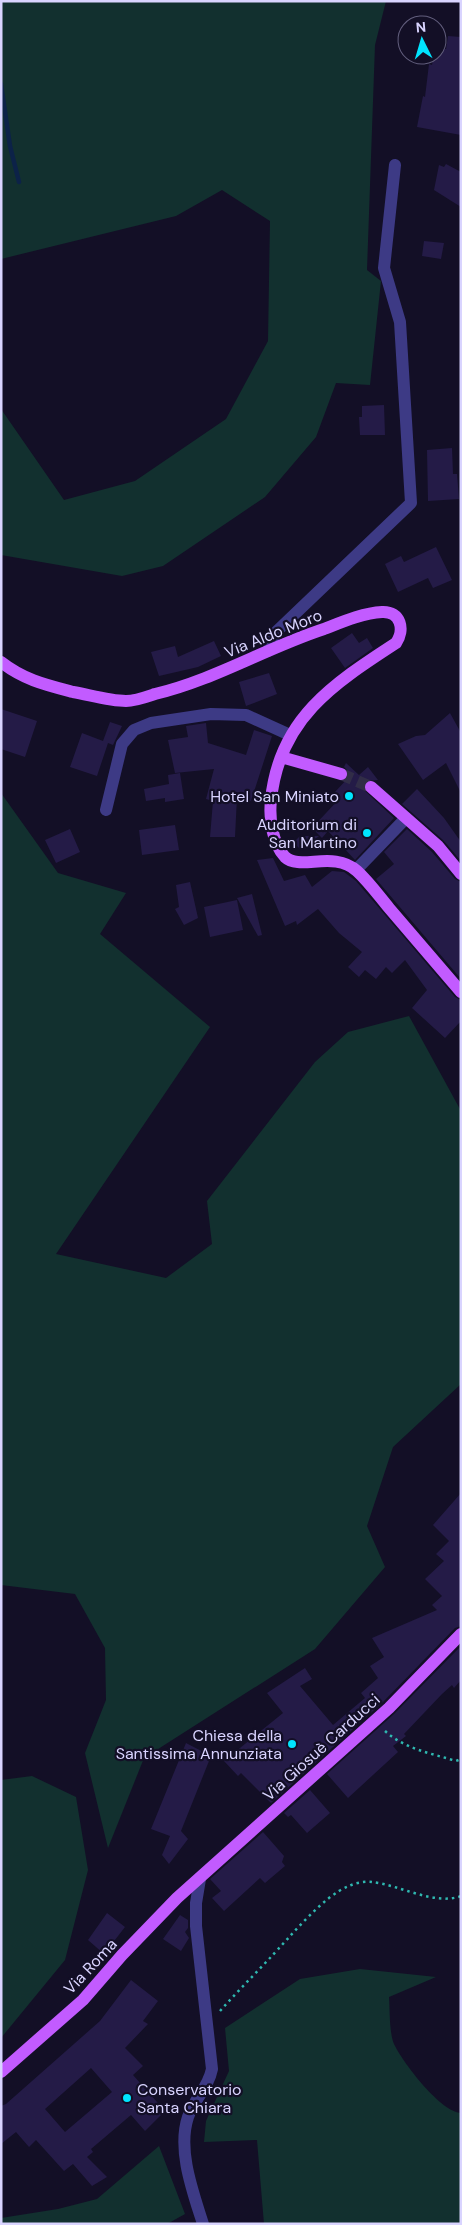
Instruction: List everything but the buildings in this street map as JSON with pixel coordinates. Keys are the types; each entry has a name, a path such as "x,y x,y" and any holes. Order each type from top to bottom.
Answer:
{"main road":[{"name":"Via Aldo Moro","path":"1,662 26,679 40,684 126,701 187,687 301,636 377,612 387,612 397,618 402,627 401,636 396,643 326,693 290,735 281,757 272,790 269,818 279,850 287,859 295,863 328,860 356,870"},
{"path":"281,757 341,774"},
{"path":"371,787 438,846 461,874"},
{"path":"356,870 461,992"},
{"name":"Via Giosuè Carducci","path":"200,1879 375,1721 461,1634"},
{"name":"Via Roma","path":"1,2072 83,2000 149,1926 200,1879"}],"street":[{"path":"268,651 276,632 411,503 400,322 384,268 394,164"},
{"path":"106,810 122,744 134,730 151,723 211,714 246,715 290,735"},
{"path":"356,870 406,818"},
{"path":"200,1879 196,1903 196,1926 212,2069 209,2083 188,2116 184,2138 192,2189 203,2224"}],"path":[{"path":"375,1721 395,1741 413,1749 456,1760 461,1759"},
{"path":"207,2024 328,1900 348,1886 369,1882 398,1886 439,1899 452,1899 461,1896"}],"green space":[{"path":"1,1 386,1 375,45 367,270 381,281 370,385 336,383 316,437 265,497 163,566 122,576 1,555 1,409 64,500 135,481 226,419 268,341 270,221 222,190 176,216 1,259"},
{"path":"1,793 58,873 126,893 100,934 210,1027 56,1254 166,1278 212,1244 207,1201 315,1062 348,1032 409,1016 461,1111 461,1384 393,1447 367,1526 385,1567 315,1649 144,1758 108,1848 85,1753 106,1700 105,1648 75,1594 1,1585"},
{"path":"32,1776 76,1797 88,1870 65,1960 1,2038 1,1780"},
{"path":"360,1969 436,1977 389,1997 391,2029 395,2046 406,2064 424,2086 444,2105 453,2111 461,2113 461,2224 264,2224 257,2140 204,2142 206,2121 229,2071 225,2028 300,1979"},
{"path":"159,2146 185,2214 167,2224 1,2224 1,2218 58,2209 97,2199"}],"waterway":[{"path":"1,84 10,146 19,182"}],"tunnel":[{"path":"341,774 371,787"}],"place":[{"name":"Hotel San Miniato","path":"349,796"},
{"name":"Auditorium di San Martino","path":"367,833"},
{"name":"Chiesa della Santissima Annunziata","path":"292,1744"},
{"name":"Conservatorio Santa Chiara","path":"127,2098"}]}
